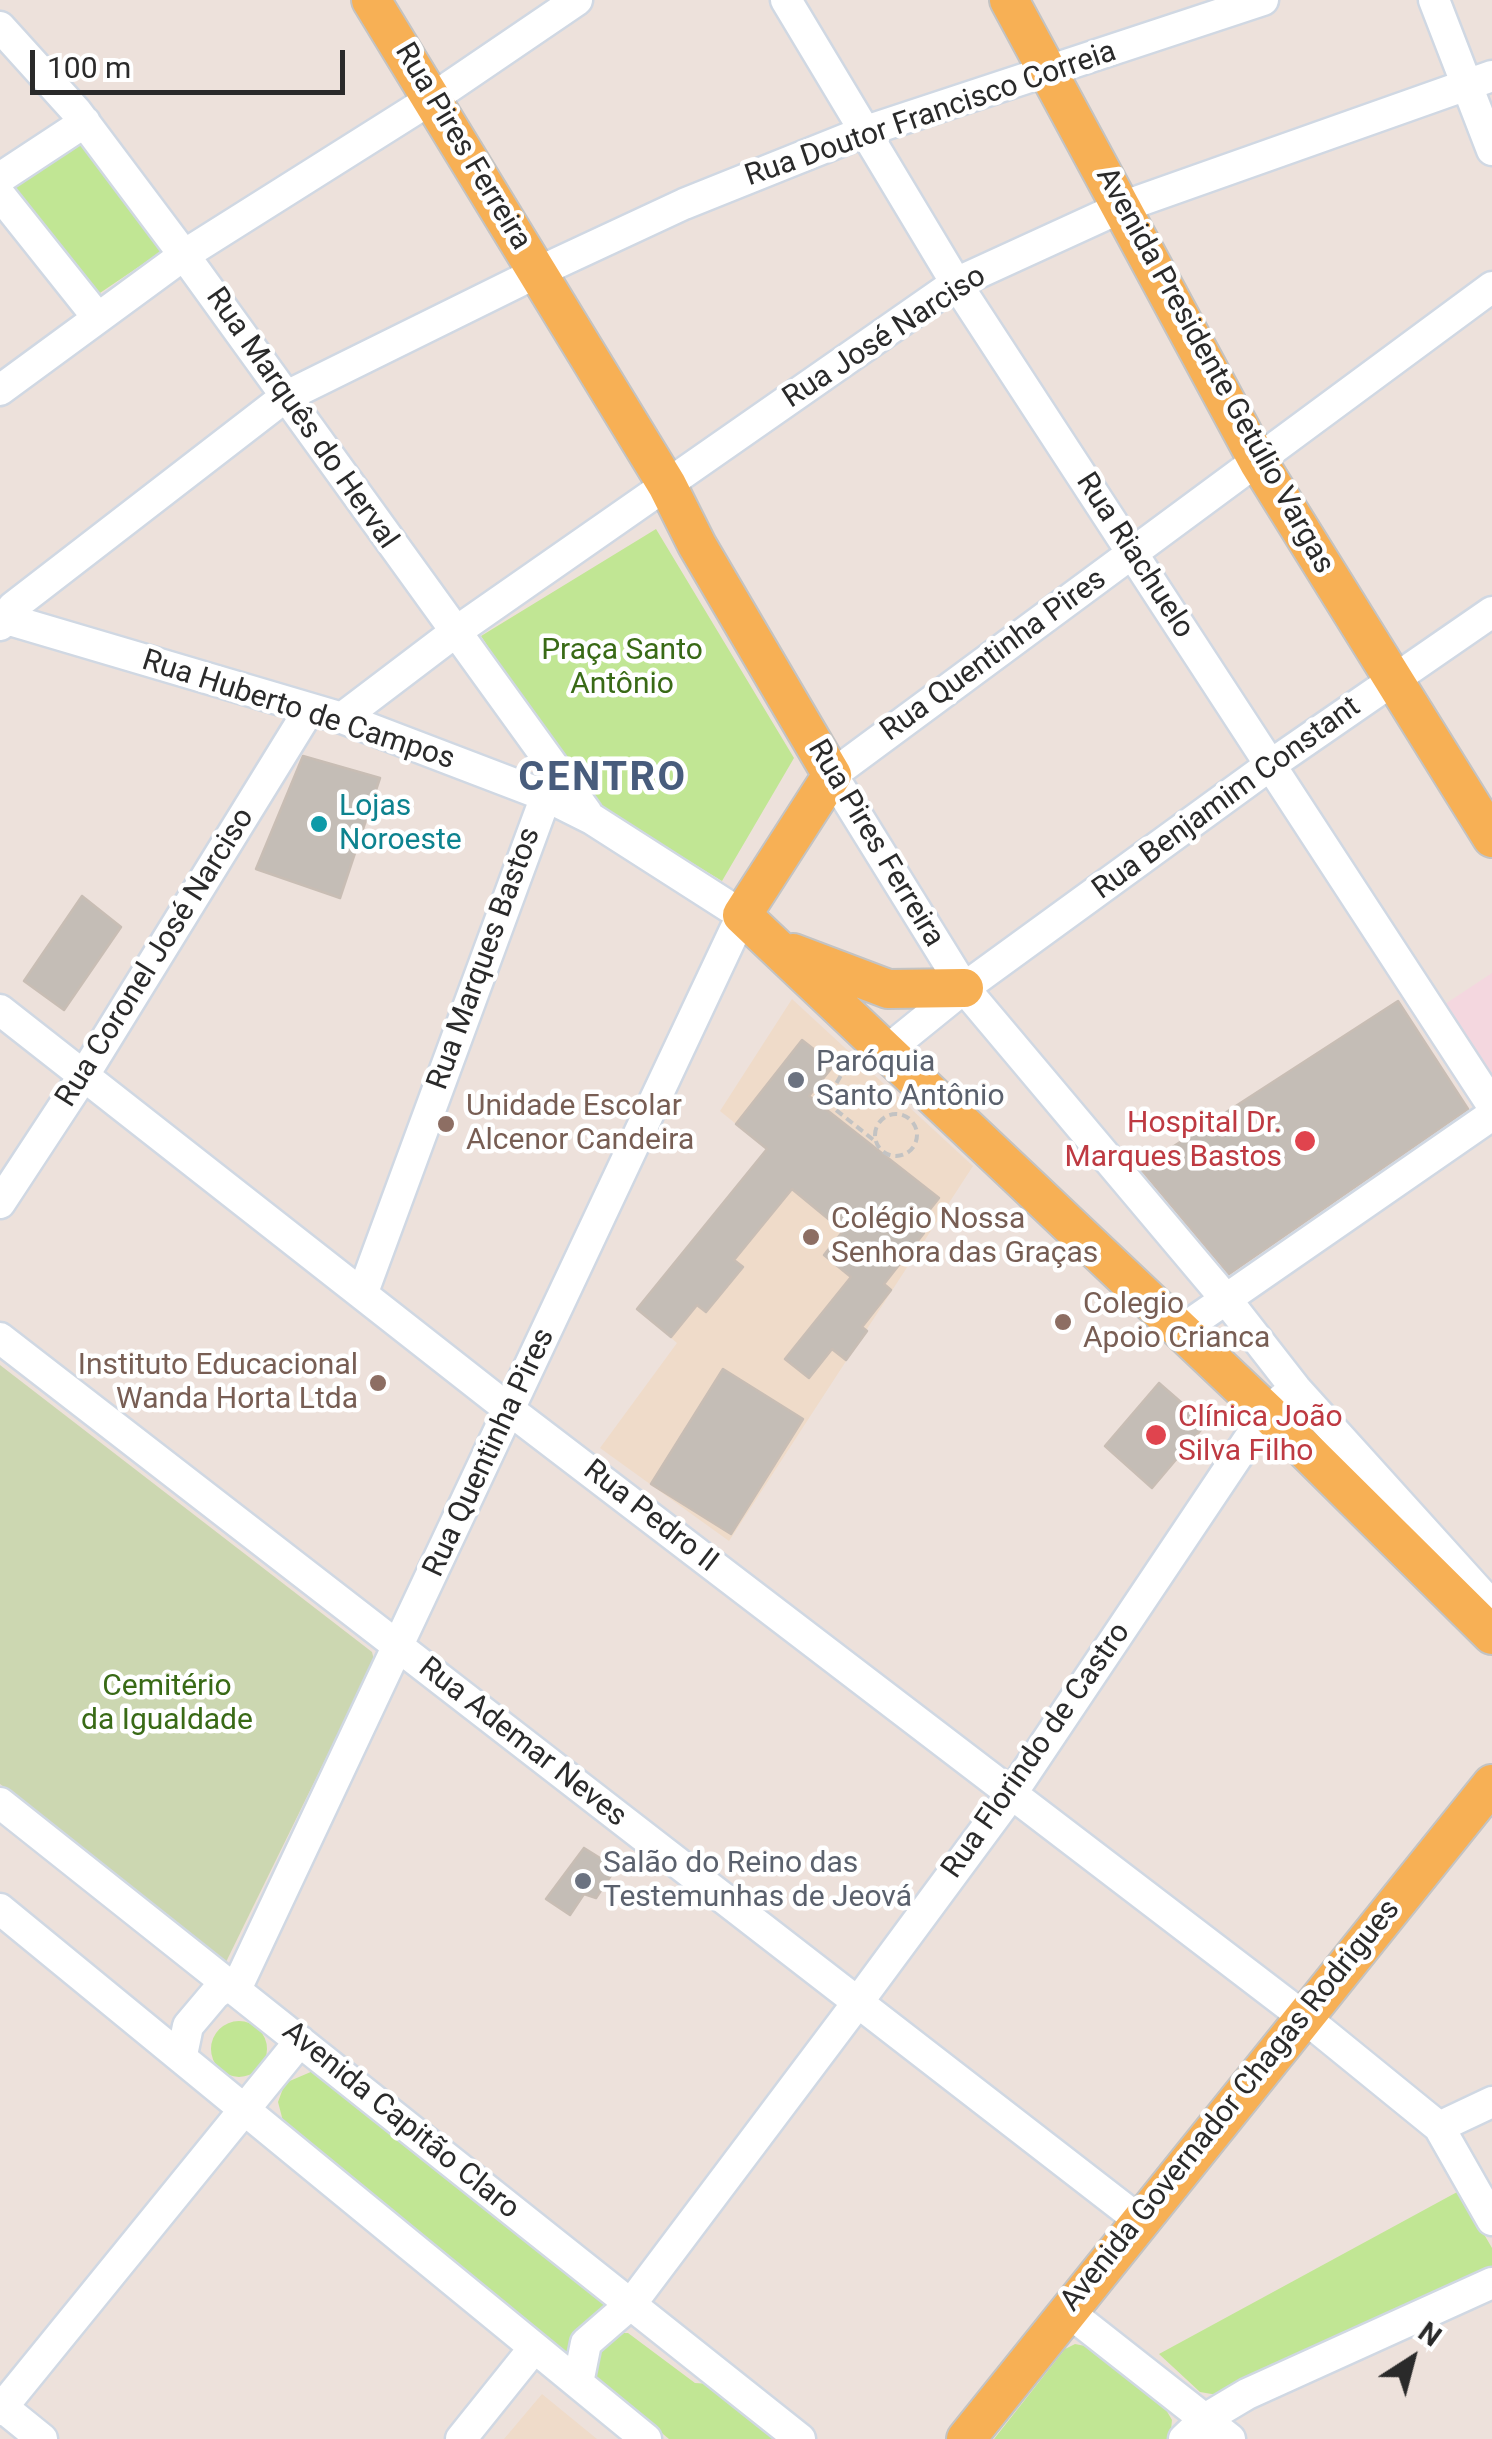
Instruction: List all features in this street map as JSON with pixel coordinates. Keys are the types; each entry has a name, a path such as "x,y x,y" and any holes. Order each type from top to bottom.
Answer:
{"main road":[{"name":"Rua Pires Ferreira","path":"371,0 668,485 697,545 832,775"},
{"name":"Avenida Presidente Getúlio Vargas","path":"1009,0 1259,464 1492,838"},
{"path":"832,775 742,915 1267,1412 1492,1635"},
{"path":"773,944 888,989 964,988"},
{"name":"Avenida Governador Chagas Rodrigues","path":"964,2436 1492,1784"}],"street":[{"path":"0,390 184,255 433,98 577,0"},
{"name":"Rua Riachuelo","path":"786,0 956,284 1492,1105"},
{"name":"Rua Doutor Francisco Correia","path":"2,620 13,607 284,397 538,272 684,204 866,131 1263,0"},
{"path":"1434,0 1479,81 1492,150"},
{"name":"Rua Marquês do Herval","path":"0,27 85,122 592,819"},
{"name":"Rua José Narciso","path":"342,718 454,633 956,284 1122,208 1479,81"},
{"path":"0,178 85,122"},
{"path":"0,195 98,318"},
{"name":"Rua Quentinha Pires","path":"832,775 1259,464 1492,287"},
{"name":"Rua Benjamim Constant","path":"885,1052 964,988 1269,766 1492,612"},
{"name":"Rua Huberto de Campos","path":"2,620 342,718 546,796 592,819 742,915"},
{"name":"Rua Coronel José Narciso","path":"0,1203 84,1075 309,710"},
{"name":"Rua Pires Ferreira","path":"832,775 964,988 1225,1298 1296,1389 1492,1606"},
{"name":"Rua Marques Bastos","path":"363,1292 546,796"},
{"name":"Rua Quentinha Pires","path":"182,2055 188,2026 214,1994 232,1986 511,1410 742,915"},
{"name":"Rua Pedro II","path":"0,1010 1010,1796 1305,2018 1438,2127"},
{"path":"1180,1331 1492,1115"},
{"name":"Rua Ademar Neves","path":"0,1338 1139,2220"},
{"name":"Rua Florindo de Castro","path":"578,2383 586,2343 631,2304 858,2002 1010,1796 1267,1412 1296,1389"},
{"name":"Avenida Capitão Claro","path":"4,1814 232,1986 800,2439"},
{"path":"0,1908 646,2439"},
{"path":"42,2439 1,2407 300,2042"},
{"path":"1492,2102 1438,2127 1492,2220"},
{"path":"1194,2429 1247,2394 1492,2283"},
{"path":"1066,2310 1194,2429 1230,2439"},
{"path":"461,2439 534,2348"}],"path":[{"path":"827,1048 848,1065 829,1096 836,1110 884,1152 896,1156 916,1144 918,1132 910,1118 891,1113 880,1119 876,1142"}],"shaded area":[{"path":"1492,973 1492,1096 1436,1010"},
{"name":"Colégio Nossa Senhora das Graças","path":"792,999 973,1166 729,1541 600,1448 677,1343 637,1309 767,1149 720,1111"},
{"path":"542,2394 597,2439 504,2439"}],"green space":[{"path":"84,133 168,247 97,295 13,186"},
{"name":"Praça Santo Antônio","path":"656,529 794,758 722,881 589,800 481,636"},
{"name":"Cemitério da Igualdade","path":"0,1365 372,1652 374,1660 226,1962 0,1784"},
{"path":"239,2021 259,2029 267,2049 259,2069 239,2077 219,2069 211,2049 219,2029"},
{"path":"313,2071 323,2073 615,2307 601,2311 578,2329 569,2357 283,2121 278,2102 285,2083"},
{"path":"1459,2191 1492,2248 1492,2270 1223,2396 1200,2392 1159,2354"},
{"path":"618,2333 628,2333 695,2383 710,2384 778,2439 669,2439 594,2377 592,2358"},
{"path":"1075,2344 1085,2346 1165,2408 1172,2420 1170,2439 994,2439 1065,2349"}],"building":[{"name":"Lojas Noroeste","path":"303,756 380,778 340,898 256,869"},
{"path":"82,896 121,927 64,1010 24,981"},
{"name":"Hospital Dr. Marques Bastos","path":"1398,1001 1468,1109 1229,1274 1140,1168"},
{"path":"802,1040 834,1065 809,1096 939,1198 916,1227 924,1233 884,1284 891,1290 862,1327 867,1331 846,1360 832,1349 809,1378 785,1359 851,1277 824,1255 843,1231 792,1189 734,1260 743,1267 706,1312 697,1305 671,1337 637,1309 767,1149 736,1124"},
{"path":"723,1369 803,1419 731,1534 651,1484"},
{"name":"Clínica João Silva Filho","path":"1159,1383 1206,1424 1152,1488 1105,1446"},
{"name":"Salão do Reino das Testemunhas de Jeová","path":"584,1848 616,1868 596,1898 584,1894 570,1915 546,1899"}],"place":[{"name":"Lojas Noroeste","path":"319,824"},
{"name":"Paróquia Santo Antônio","path":"796,1080"},
{"name":"Unidade Escolar Alcenor Candeira","path":"446,1124"},
{"name":"Hospital Dr. Marques Bastos","path":"1305,1141"},
{"name":"Colégio Nossa Senhora das Graças","path":"811,1237"},
{"name":"Colegio Apoio Crianca","path":"1063,1322"},
{"name":"Instituto Educacional Wanda Horta Ltda","path":"378,1383"},
{"name":"Clínica João Silva Filho","path":"1156,1435"},
{"name":"Salão do Reino das Testemunhas de Jeová","path":"583,1881"}],"district":[{"name":"CENTRO","path":"603,780"}]}
